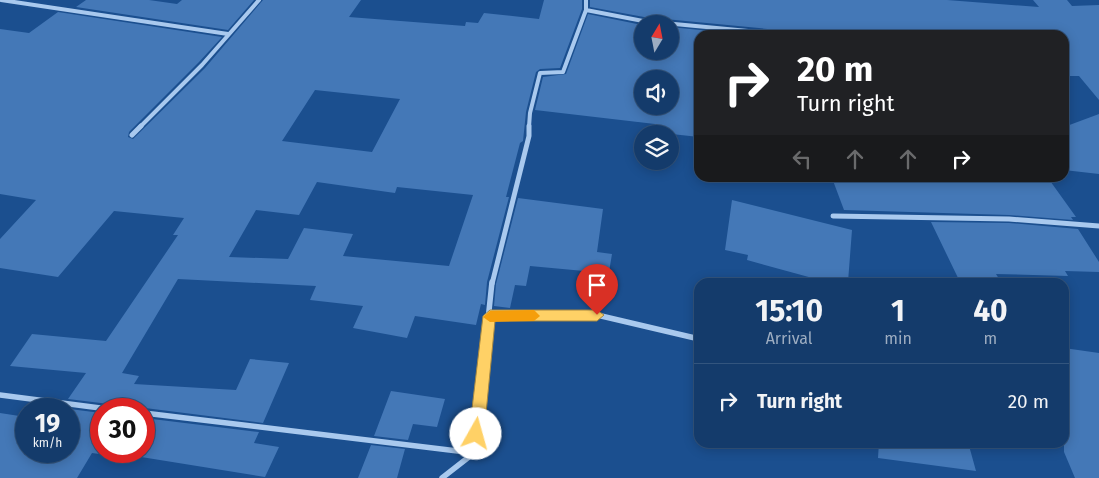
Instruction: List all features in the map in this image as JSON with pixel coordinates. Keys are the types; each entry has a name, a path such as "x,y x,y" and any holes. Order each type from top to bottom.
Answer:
{"street":[{"path":"2,0 228,34"},
{"path":"132,135 202,65 259,0"},
{"path":"442,478 474,453 490,316 491,286 529,136 530,113 540,73 563,72 586,10 586,0"},
{"path":"586,10 643,21 737,30"},
{"path":"834,216 1009,219 1099,226"},
{"path":"490,316 597,315 694,338"},
{"path":"0,395 90,407"},
{"path":"155,414 474,453"}],"building":[{"path":"86,0 149,0 177,4 182,0 254,0 228,30 76,7"},
{"path":"263,0 361,0 349,17 465,26 466,22 478,23 484,13 539,19 544,0 582,0 582,9 560,68 540,69 536,72 526,112 523,141 520,143 506,197 509,197 487,282 485,305 481,304 476,325 415,316 407,338 353,328 363,306 310,300 316,286 178,279 122,373 139,376 134,384 236,390 250,359 289,363 263,423 155,409 155,398 90,398 90,402 80,400 80,398 69,398 86,373 10,366 32,334 106,341 178,235 173,235 184,218 114,211 58,277 0,268 0,239 36,200 0,194 0,29 29,33 58,12 222,37 129,132 128,137 133,139 205,68","holes":["315,90 400,99 372,152 282,141","317,182 395,193 397,187 473,195 449,266 343,256 353,234 304,228 288,259 229,257 256,210 299,215"]},
{"path":"590,0 947,0 1039,7 1033,0 1067,0 1072,6 1099,5 1099,100 1079,76 1069,76 1069,30 779,30 679,20 679,15 634,15 590,7"},
{"path":"588,14 634,23 634,60 679,60 679,28 700,30 694,30 694,136 679,135 679,125 655,125 535,110 543,77 566,74"},
{"path":"1099,114 1099,174 1069,171 1069,125"},
{"path":"834,182 1051,182 1076,217 1071,217 1073,220 1009,215 844,210"},
{"path":"518,198 603,209 597,252 612,254 608,278 583,275 584,271 530,266 526,286 515,285 510,308 494,306 496,284"},
{"path":"732,200 852,230 848,278 812,278 747,260 748,255 725,250"},
{"path":"931,222 1009,223 1078,229 1099,262 1099,272 1065,271 1068,276 996,274 998,278 958,278"},
{"path":"1069,349 1099,353 1099,478 1075,478 1064,448 1069,448"},
{"path":"391,391 445,399 437,427 413,424 408,440 374,436"},
{"path":"80,410 90,412 90,456 77,478 0,478 0,413 15,415 15,463 80,463"},
{"path":"155,419 259,432 254,443 279,447 265,477 155,459"},
{"path":"371,445 405,449 397,478 358,478"},
{"path":"879,448 970,448 976,471 878,458"}],"slow traffic":[{"path":"490,317 534,316"}],"route":[{"path":"476,434 490,316 597,315"}]}
